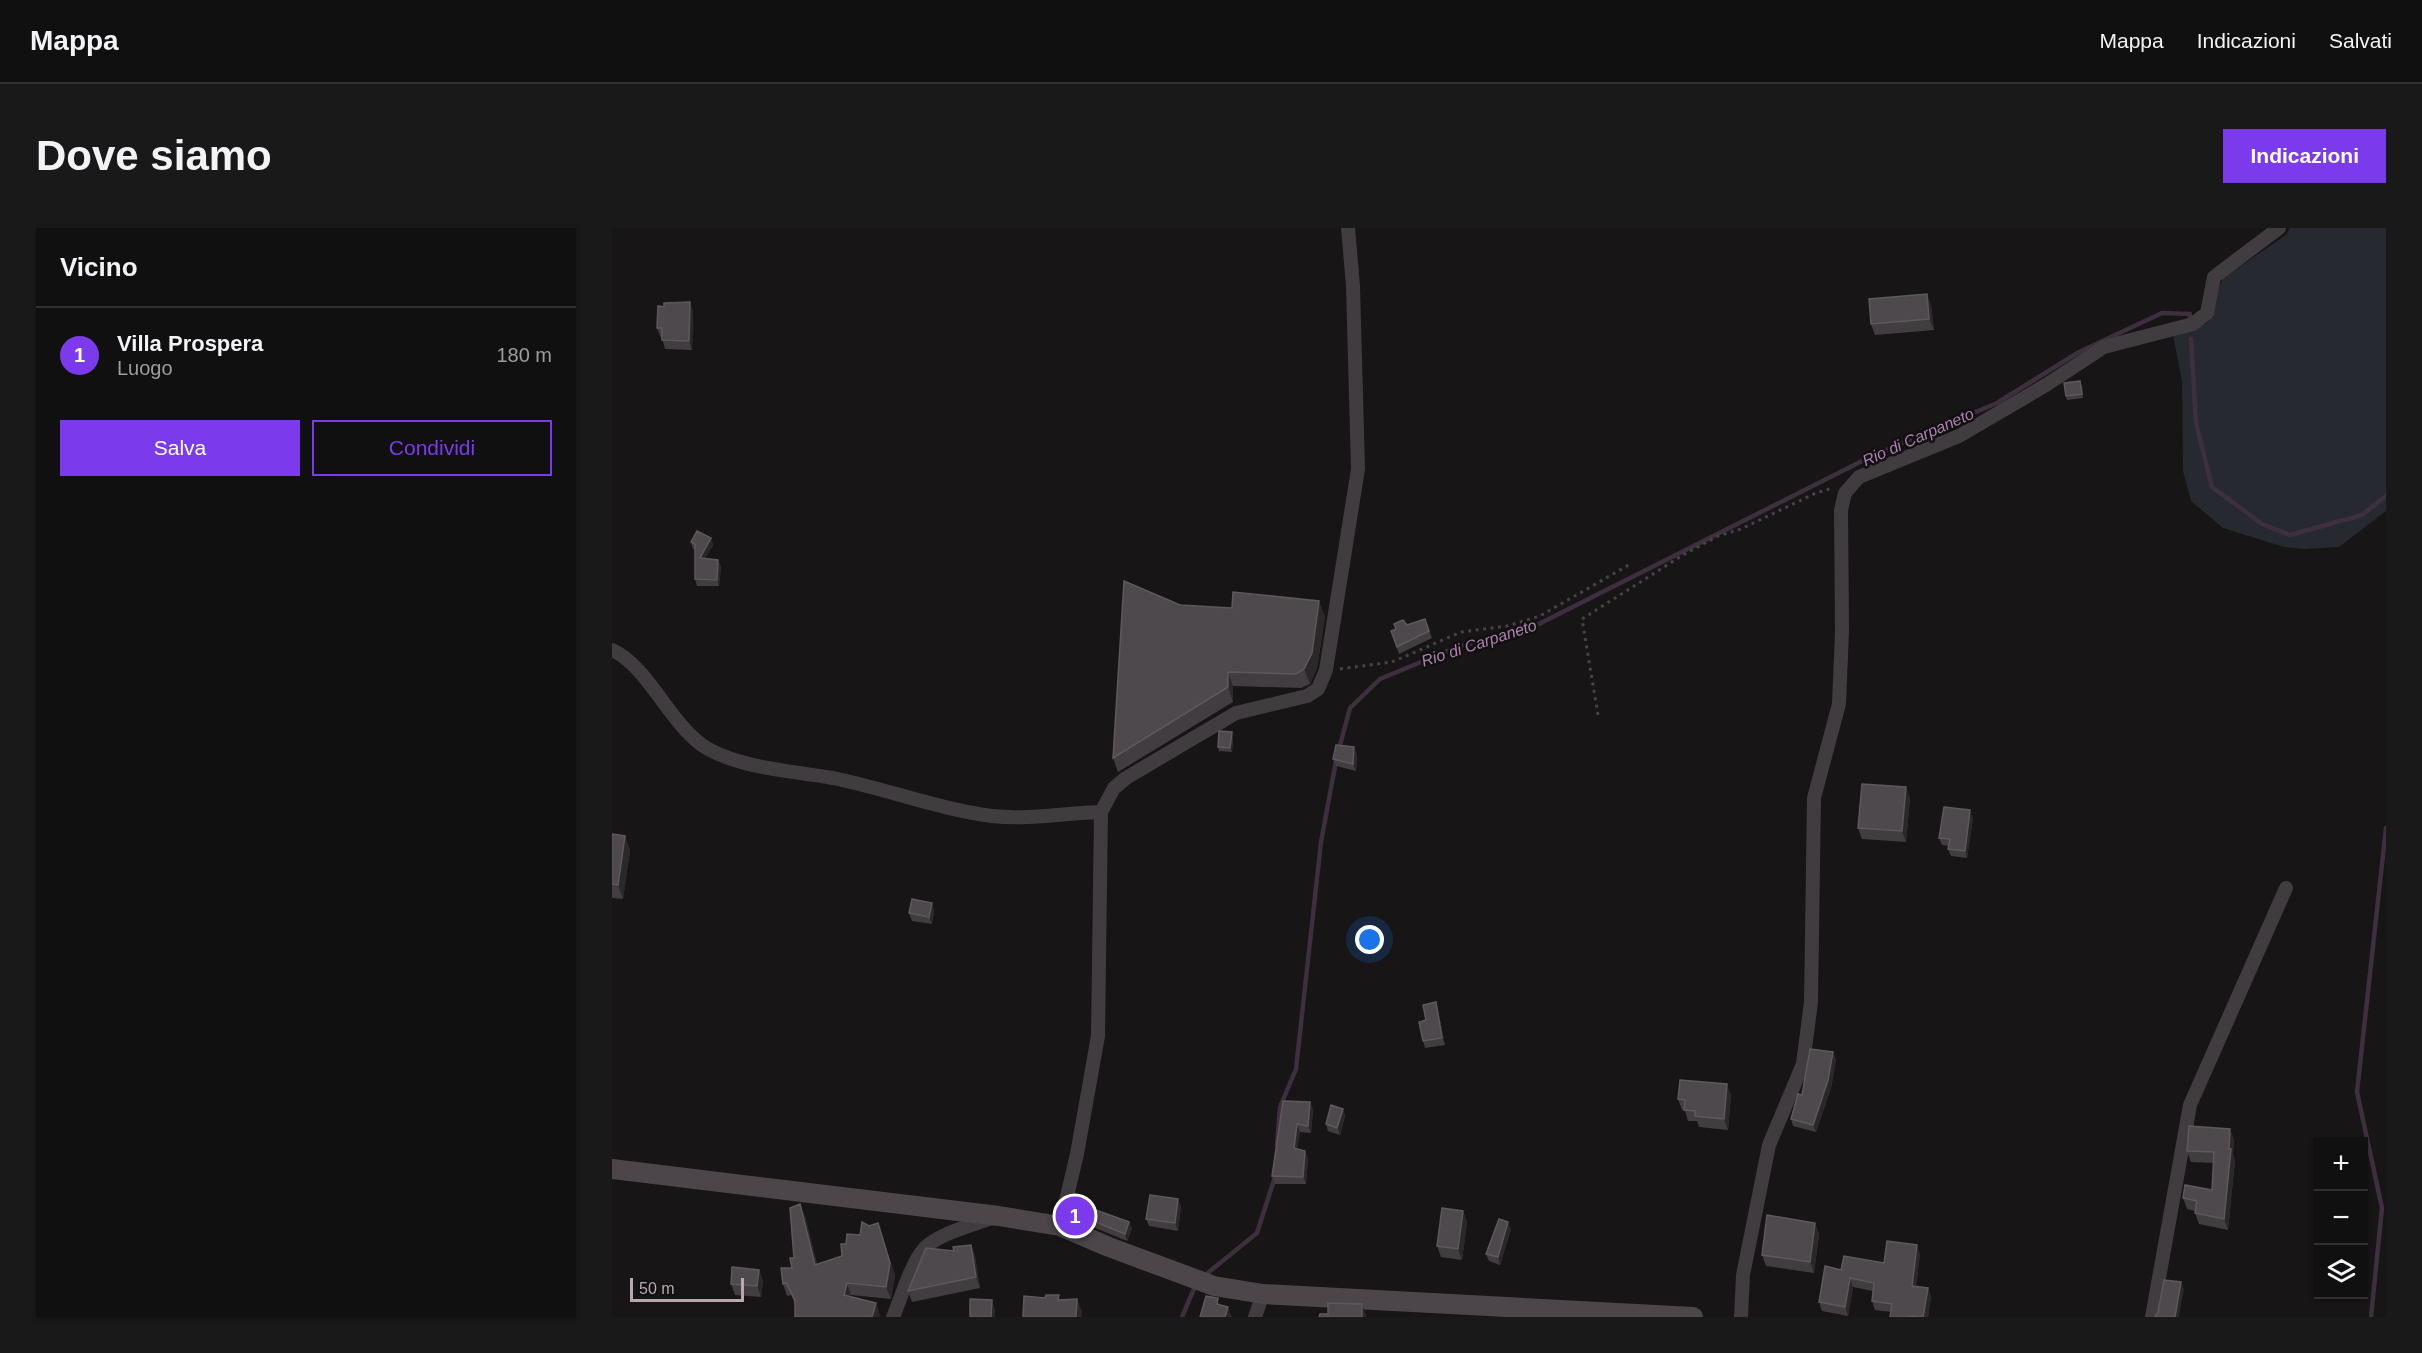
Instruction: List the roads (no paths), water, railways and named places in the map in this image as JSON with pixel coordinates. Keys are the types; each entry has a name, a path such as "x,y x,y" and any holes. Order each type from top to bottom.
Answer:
{"main road":[{"path":"612,1169 999,1216 1060,1226 1214,1286 1263,1294 1530,1312 1693,1317"}],"street":[{"path":"1060,1226 1098,1036 1101,812 1114,788 1126,777 1236,712 1307,696 1318,689 1326,670 1358,469 1354,297 1348,228"},
{"path":"1742,1317 1743,1275 1768,1145 1803,1064 1806,1044 1811,1002 1814,798 1839,704 1842,631 1841,510 1845,493 1859,477 1959,436 2046,385 2104,346 2193,324 2207,313 2214,277 2279,228"},
{"path":"612,650 635,669 692,735 708,749 734,759 855,783 960,811 995,816 1101,812"},
{"path":"2152,1317 2190,1105 2286,888"},
{"path":"893,1317 911,1273 927,1246 943,1236 999,1216"},
{"path":"1256,1317 1263,1294"}],"waterway":[{"name":"Rio di Carpaneto","path":"1339,749 1350,708 1380,679 1455,648 1539,624 1872,456 1997,403 2079,352 2162,313 2190,314 2190,324"},
{"name":"Rio di Carpaneto","path":"2191,339 2196,423 2212,487 2262,524 2290,535 2362,515 2386,496"},
{"name":"Rio di Carpaneto","path":"1277,1145 1280,1107 1296,1069 1321,842 1336,761"},
{"path":"2371,1317 2382,1208 2357,1092 2386,828"},
{"name":"Rio di Carpaneto","path":"1204,1276 1257,1233 1275,1177"},
{"name":"Rio di Carpaneto","path":"1182,1317 1196,1284"}],"place":[{"name":"Villa Prospera","path":"1075,1216"}]}
